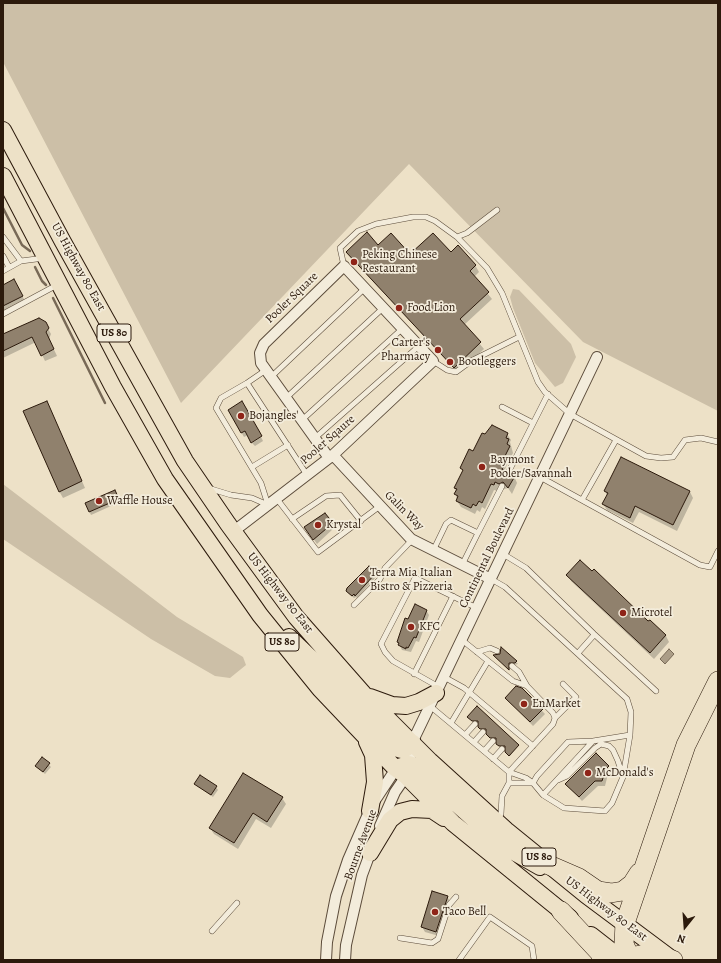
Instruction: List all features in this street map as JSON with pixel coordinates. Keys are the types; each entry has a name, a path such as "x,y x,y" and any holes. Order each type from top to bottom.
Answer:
{"highway":[{"path":"673,960 649,955 627,959 624,944 625,924 642,869 686,745 718,681"},
{"path":"549,865 579,878 598,891 611,893 623,891 632,884 642,869"},
{"path":"561,911 600,952 602,960"}],"main road":[{"name":"US Highway 80 East","path":"3,130 125,354 186,461 234,531 296,616 365,695 413,743 497,822 586,895 673,960"},
{"name":"US Highway 80 East","path":"3,176 113,387 165,479 247,597 320,689 365,736 403,769 453,823 561,911 627,959"},
{"path":"247,597 317,664 395,748 401,750 406,749 413,743"},
{"path":"365,695 392,705 406,706 419,702 437,691"},
{"path":"365,736 372,755 376,782 370,812"},
{"path":"403,769 414,766 505,847 586,895"},
{"path":"370,853 390,820 400,812 412,809 432,810 453,823"}],"street":[{"path":"344,266 433,361"},
{"name":"Pooler Square","path":"331,457 315,438 261,363 260,353 264,344 344,266"},
{"name":"Continental Boulevard","path":"403,769 413,743 437,691 597,357"},
{"name":"Pooler Sqaure","path":"234,531 331,457 433,361"},
{"name":"Galin Way","path":"331,457 412,540 491,579"},
{"name":"Bourne Avenue","path":"326,960 327,942 336,896 348,860 370,812 403,769"},
{"name":"Bourne Avenue","path":"345,960 346,945 362,875 379,827 395,792 403,769"}],"lane":[{"path":"457,237 467,234 497,210"},
{"path":"344,266 340,248 358,231 376,224 413,217 426,217 435,221 457,237 487,268 502,293 538,382 548,394 570,414 646,456 661,458 673,456 685,440 701,438 718,442"},
{"path":"3,237 21,261"},
{"path":"3,256 9,267"},
{"path":"3,271 21,261 46,258"},
{"path":"3,314 60,284"},
{"path":"268,505 261,483 216,408 221,398 268,373 365,288"},
{"path":"286,398 383,308"},
{"path":"302,420 402,328"},
{"path":"433,361 447,370 456,372 471,360 519,337"},
{"path":"315,438 419,346"},
{"path":"247,383 307,475"},
{"path":"508,473 548,394"},
{"path":"502,408 533,423"},
{"path":"582,500 616,440"},
{"path":"252,467 288,445"},
{"path":"540,477 700,565 710,567 718,551"},
{"path":"203,486 231,495 252,498 268,505"},
{"path":"462,565 502,486"},
{"path":"292,519 326,496 340,495 361,521"},
{"path":"277,499 318,552 380,506"},
{"path":"433,551 446,524 451,520 478,533"},
{"path":"354,605 380,580 385,568 412,540"},
{"path":"503,554 526,568 594,635 656,691"},
{"path":"477,608 415,578 381,644 385,652 393,661 437,691 451,723 509,772 526,778 533,783 543,795 564,808 605,811 612,804 623,777 630,735 631,712 626,699 505,587 491,579"},
{"path":"414,674 454,596"},
{"path":"578,653 594,635"},
{"path":"462,640 513,681 527,686"},
{"path":"477,652 490,648 497,651"},
{"path":"451,723 488,661"},
{"path":"512,666 519,672 527,686 553,713 555,718"},
{"path":"497,822 501,814 502,796 509,783 509,772 553,724 555,718 576,697 563,684"},
{"path":"437,691 470,693 533,746"},
{"path":"485,714 489,709"},
{"path":"494,721 498,717"},
{"path":"465,735 475,724"},
{"path":"503,730 508,725"},
{"path":"474,742 484,732"},
{"path":"512,738 517,733"},
{"path":"533,783 537,776 568,742 593,741 630,735"},
{"path":"484,751 493,741"},
{"path":"543,795 593,741"},
{"path":"556,781 567,776 601,744 609,746 613,750 623,777"},
{"path":"493,759 502,749"},
{"path":"509,783 533,783"},
{"path":"400,938 432,943 438,939 449,905 456,897"},
{"path":"212,931 237,904"},
{"path":"458,960 490,917 532,946 534,960"}],"shaded area":[{"path":"3,3 718,3 718,411 583,342 409,164 181,403 3,62"},
{"path":"513,289 519,290 571,344 576,357 563,383 555,387 535,363 513,308 510,297"},
{"path":"3,484 177,617 243,657 246,665 230,678 215,676 151,639 3,539"},
{"path":"669,649 674,654 665,664 660,659"}],"building":[{"path":"367,232 378,245 391,233 410,254 433,233 451,252 458,245 476,265 470,271 489,292 460,319 481,342 454,368 346,252"},
{"path":"14,279 23,296 3,306 3,285"},
{"path":"39,318 46,322 49,328 46,332 54,349 41,356 32,337 3,351 3,334"},
{"path":"47,401 82,481 59,492 23,411"},
{"name":"Bojangles'","path":"242,401 262,436 251,443 245,431 241,433 228,410"},
{"name":"Baymont Pooler/Savannah","path":"492,425 508,433 506,438 509,439 507,444 510,446 501,464 504,466 502,469 505,471 506,476 510,477 512,474 515,476 508,488 503,482 499,484 495,482 494,485 491,484 482,503 479,501 476,506 473,504 471,508 456,501 458,496 454,494 457,489 454,488 463,470 460,468 469,449 473,451 482,433 485,434"},
{"path":"621,457 690,491 673,525 635,506 630,518 602,504 608,493 604,491"},
{"path":"115,490 119,499 89,512 85,503"},
{"name":"Krystal","path":"325,513 333,523 313,540 304,527"},
{"name":"Microtel","path":"580,560 592,571 594,569 648,621 650,620 666,635 650,653 566,575"},
{"name":"Terra Mia Italian Bistro & Pizzeria","path":"369,566 376,573 355,596 354,594 352,596 346,591 347,588"},
{"name":"KFC","path":"415,604 427,610 416,638 414,637 406,649 398,645 399,643 397,642 405,618 408,619"},
{"path":"501,647 517,661 515,663 509,663 509,670 493,655 500,654"},
{"name":"EnMarket","path":"516,686 522,688 543,709 530,722 505,698"},
{"name":"EnMarket","path":"477,706 519,745 509,756 505,752 505,746 499,746 496,744 496,738 490,738 486,734 486,729 480,729 478,727 478,721 472,721 467,717"},
{"name":"McDonald's","path":"596,753 609,766 606,769 602,781 595,781 579,797 565,784"},
{"path":"42,757 50,763 43,772 35,766"},
{"path":"243,773 283,797 267,822 253,813 234,843 209,828"},
{"path":"200,775 217,786 211,795 194,784"},
{"name":"Taco Bell","path":"432,891 448,896 436,932 421,927"}],"waterway":[{"path":"3,208 22,245 30,251"},
{"path":"35,267 42,281 46,285"},
{"path":"53,298 105,403"}],"place":[{"name":"Peking Chinese Restaurant","path":"354,262"},
{"name":"Food Lion","path":"399,308"},
{"name":"Carter's Pharmacy","path":"438,350"},
{"name":"Bootleggers","path":"450,362"},
{"name":"Bojangles'","path":"241,416"},
{"name":"Baymont Pooler/Savannah","path":"482,467"},
{"name":"Waffle House","path":"99,501"},
{"name":"Krystal","path":"318,525"},
{"name":"Terra Mia Italian Bistro & Pizzeria","path":"362,580"},
{"name":"Microtel","path":"623,613"},
{"name":"KFC","path":"411,627"},
{"name":"EnMarket","path":"524,704"},
{"name":"McDonald's","path":"588,773"},
{"name":"Taco Bell","path":"435,912"}]}
